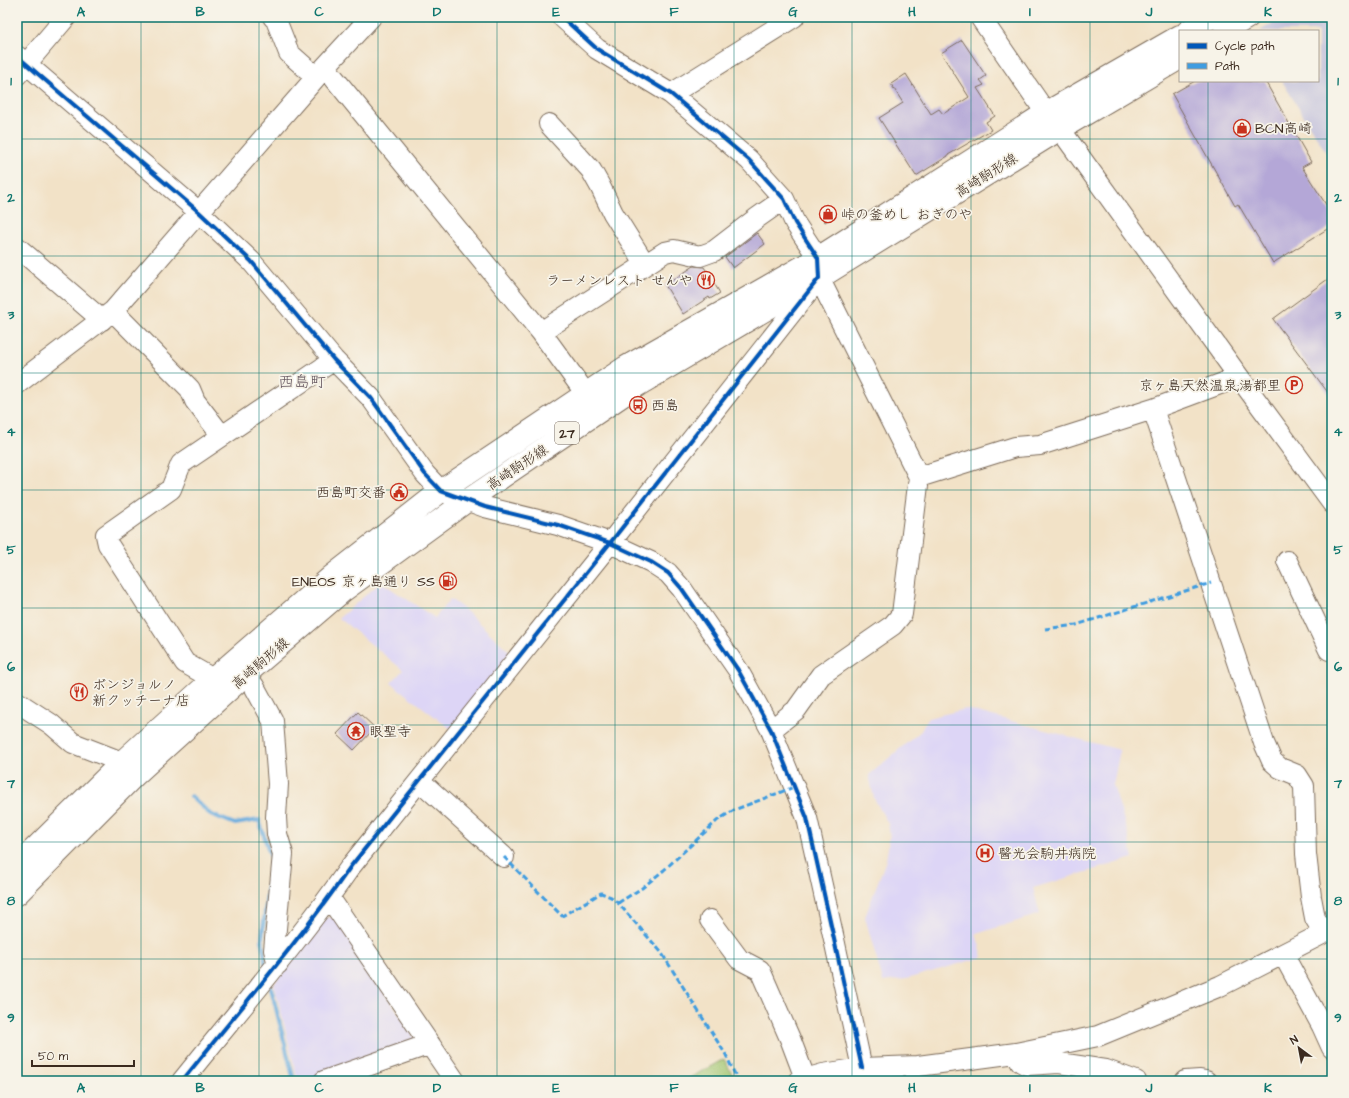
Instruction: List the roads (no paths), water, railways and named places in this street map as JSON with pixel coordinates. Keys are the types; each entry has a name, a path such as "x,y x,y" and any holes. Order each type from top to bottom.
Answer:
{"main road":[{"path":"1190,30 1212,17"},
{"path":"1227,30 1248,17"},
{"name":"高崎駒形線","path":"17,894 135,775 245,675 344,590 468,500 638,385 819,268 1053,121 1179,37"},
{"name":"高崎駒形線","path":"1053,121 1179,58"},
{"name":"高崎駒形線","path":"17,866 122,762 213,679 331,577 441,491 626,367 819,268"}],"street":[{"path":"66,17 20,65 199,212 251,260 334,360 371,398 425,474 441,491 485,507 558,525 610,543 651,562 668,573 682,588 738,670 771,730 807,818 862,1068"},
{"path":"273,17 276,20 289,53 307,69 321,71 541,332 586,394"},
{"path":"17,384 108,315 321,71 371,17"},
{"path":"562,17 598,49 671,94 750,160 784,199 819,268 919,478 902,614 893,625 821,675 796,710 771,730"},
{"path":"671,94 794,17"},
{"path":"980,17 1053,121 1332,503"},
{"path":"549,124 591,170 618,222 645,264"},
{"path":"541,332 665,252 674,250 700,256 714,251 784,199"},
{"path":"17,247 108,315 190,389 195,400 222,436"},
{"path":"182,1081 278,964 351,866 610,543 819,268"},
{"path":"213,679 185,663 108,544 106,535 171,489 181,464 334,360"},
{"path":"919,478 1015,447 1040,445 1153,409 1239,377"},
{"path":"710,920 739,959 760,970 791,1041 801,1080 862,1068 921,1074 1098,1036 1220,986 1328,932 1315,918 1311,897 1306,854 1304,786 1297,775 1280,768 1272,761 1264,743 1153,409"},
{"path":"1287,562 1329,650 1332,649"},
{"path":"245,675 254,686 274,721 278,784 276,817 277,834 283,854 274,950 278,964"},
{"path":"17,702 52,724 73,743 122,762"},
{"path":"420,781 504,857"},
{"path":"329,897 455,1081"},
{"path":"1283,954 1322,1026 1332,1048"},
{"path":"324,1081 430,1044"},
{"path":"1016,1053 1021,1062 1027,1065 1059,1063 1106,1070 1136,1081"},
{"path":"1185,1081 1206,1081"}],"waterway":[{"path":"191,796 210,814 235,824 259,820 271,858 262,939 266,968"},
{"path":"270,984 294,1081"}],"place":[{"name":"BCN高崎","path":"1242,128"},
{"name":"峠の釜めし おぎのや","path":"828,214"},
{"name":"ラーメンレスト せんや","path":"706,280"},
{"name":"京ヶ島天然温泉;湯都里","path":"1294,385"},
{"name":"西島","path":"638,405"},
{"name":"西島町交番","path":"399,492"},
{"name":"ENEOS 京ヶ島通り SS","path":"448,581"},
{"name":"ボンジョルノ 新クッチーナ店","path":"79,692"},
{"name":"眼聖寺","path":"356,731"},
{"name":"醫光会駒井病院","path":"985,853"}],"district":[{"name":"西島町","path":"302,381"}]}
